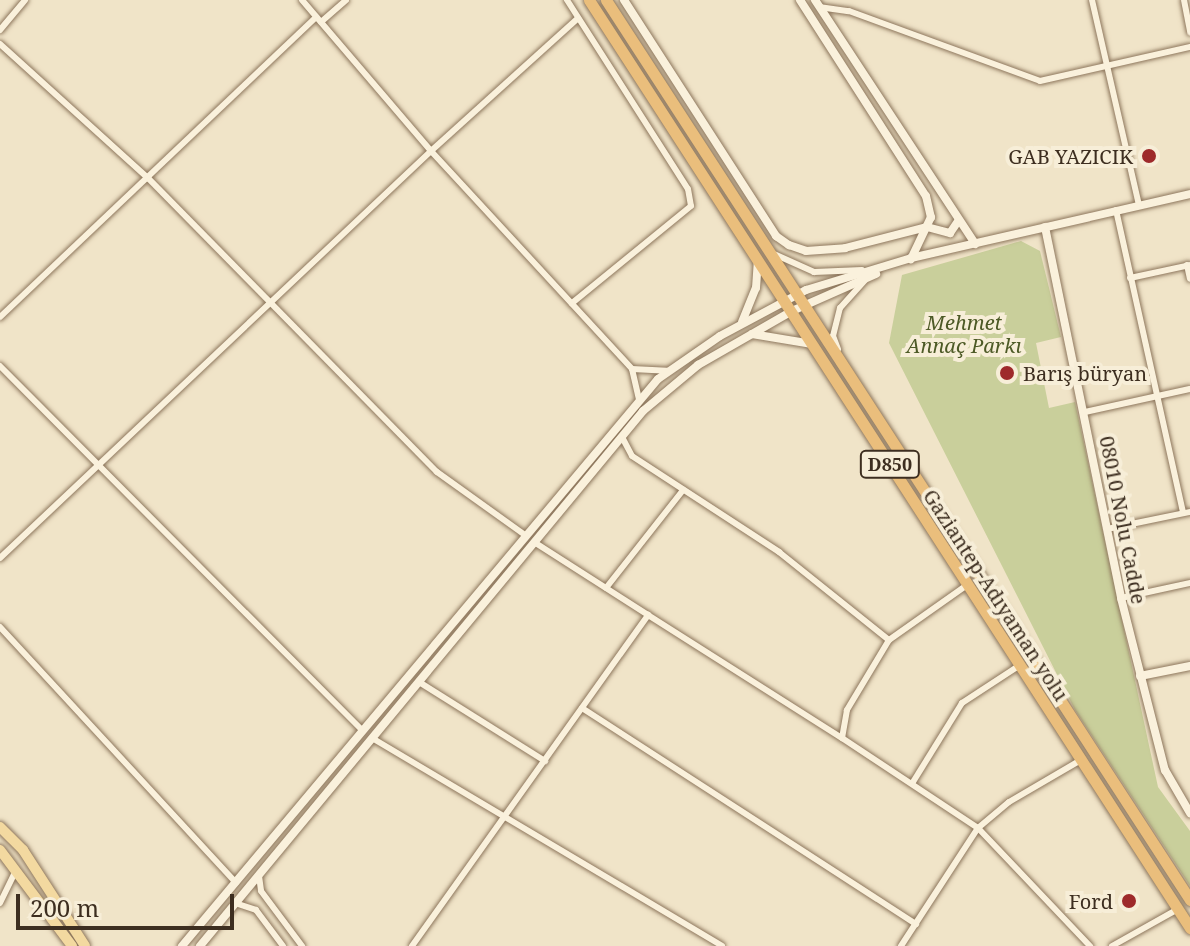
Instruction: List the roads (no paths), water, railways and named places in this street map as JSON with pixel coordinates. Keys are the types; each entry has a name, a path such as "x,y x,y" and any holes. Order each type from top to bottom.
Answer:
{"highway":[{"name":"Gaziantep-Adıyaman yolu","path":"589,0 758,262 845,368 1190,900"},
{"name":"Gaziantep-Adıyaman yolu","path":"606,0 763,244 812,344 1190,928"}],"main road":[{"path":"0,827 23,850 85,946"},
{"path":"0,850 72,946"}],"street":[{"path":"0,30 25,0"},
{"path":"302,0 431,151 632,369 639,399"},
{"path":"0,317 318,19 346,0"},
{"path":"567,0 688,189 691,206 572,303"},
{"path":"624,0 776,236 806,251 818,251 927,227 950,233 958,221"},
{"path":"800,0 926,196 931,217 911,258"},
{"path":"1092,0 1139,205"},
{"path":"1184,0 1190,32"},
{"path":"817,4 849,11 1024,78 1040,81 1190,47"},
{"path":"817,4 975,244"},
{"path":"0,558 431,151 578,18"},
{"path":"0,44 148,178 437,472 525,535"},
{"path":"182,946 639,399 671,370 742,323 911,258 1190,194"},
{"path":"1107,529 1186,512 1155,398 1116,210"},
{"name":"08010 Nolu Cadde","path":"1045,227 1121,598 1140,676 1165,770 1190,813"},
{"path":"763,244 800,269 871,274"},
{"path":"742,323 756,288 758,262"},
{"path":"1130,278 1189,265 1190,279"},
{"path":"845,368 833,336 836,321 840,308 871,274"},
{"path":"200,946 662,392 794,304"},
{"path":"752,334 812,344"},
{"path":"0,366 94,466 362,730"},
{"path":"632,369 671,370"},
{"path":"1085,412 1190,389"},
{"path":"622,437 632,456 779,552 889,640"},
{"path":"606,588 683,490"},
{"path":"534,542 913,782 978,828 1090,946"},
{"path":"1121,598 1190,583"},
{"path":"842,738 847,710 889,640 967,585"},
{"path":"412,946 648,615"},
{"path":"0,627 236,883"},
{"path":"913,782 962,703 1020,665"},
{"path":"1140,676 1190,666"},
{"path":"419,682 545,761"},
{"path":"582,708 916,924"},
{"path":"372,738 722,946"},
{"path":"901,946 978,828 1009,802 1081,760"},
{"path":"0,903 16,870"},
{"path":"259,875 261,891 302,946"},
{"path":"235,903 256,910 283,946"},
{"path":"1112,946 1178,909"}],"place":[{"name":"GAB YAZICIK","path":"1149,156"},
{"name":"Barış büryan","path":"1007,373"},
{"name":"Ford","path":"1129,901"}],"park label":[{"name":"Mehmet Annaç Parkı","path":"964,334"}]}
